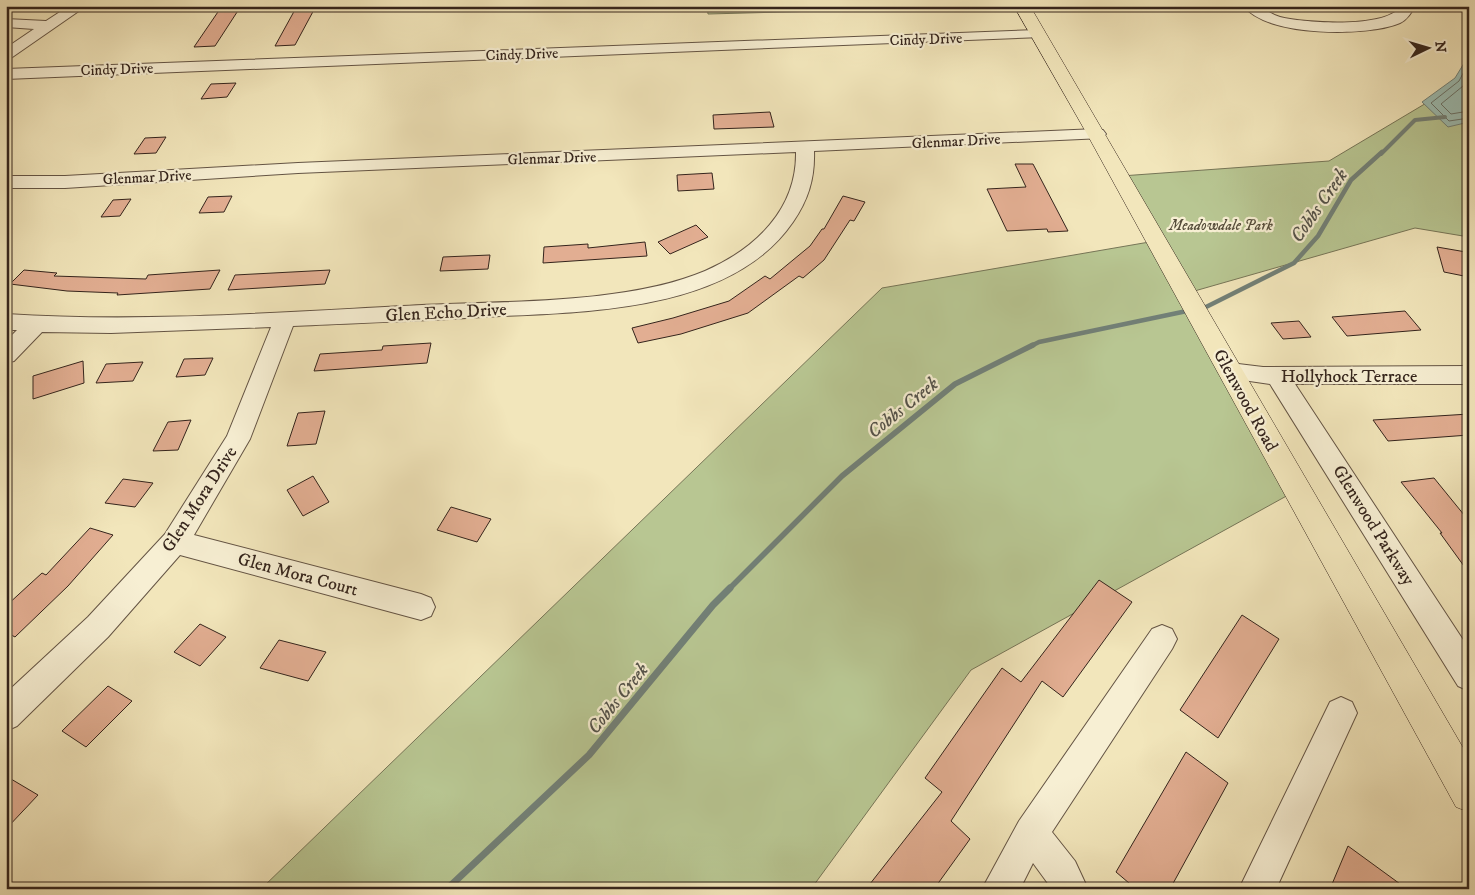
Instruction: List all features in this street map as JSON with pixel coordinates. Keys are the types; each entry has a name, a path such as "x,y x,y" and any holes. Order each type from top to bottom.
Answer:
{"main road":[{"name":"Glenwood Road","path":"1022,6 1097,134 1469,794"}],"street":[{"path":"6,55 79,6"},
{"path":"1251,6 1257,13 1282,22 1353,26 1391,21 1404,14 1408,6"},
{"path":"6,23 48,26"},
{"name":"Cindy Drive","path":"6,74 1037,34"},
{"name":"Glenmar Drive","path":"6,182 65,182 298,168 1097,134"},
{"name":"Glen Echo Drive","path":"6,322 123,326 561,306 617,300 680,286 712,275 773,236 793,210 808,165 805,147"},
{"name":"Glen Mora Drive","path":"6,715 98,626 175,542 238,439 285,319"},
{"path":"6,355 37,324"},
{"name":"Hollyhock Terrace","path":"1230,371 1278,376 1469,375"},
{"name":"Glenwood Parkway","path":"1278,376 1469,676"},
{"name":"Glen Mora Court","path":"175,542 421,607"},
{"path":"1000,889 1031,833 1162,639"},
{"path":"1257,889 1341,713"},
{"path":"1031,833 1064,873 1070,889"}],"green space":[{"path":"707,6 1006,6 708,14"},
{"name":"Meadowdale Park","path":"1428,102 1469,103 1469,237 1415,228 1191,292 1301,488 971,670 811,889 261,889 882,288 1161,240 1121,176 1329,161"}],"water":[{"path":"1469,55 1469,122 1448,127 1422,102 1455,78"}],"building":[{"path":"222,6 241,6 215,46 194,47"},
{"path":"297,6 316,6 295,45 275,46"},
{"path":"236,83 227,97 201,99 211,84"},
{"path":"770,112 774,127 714,129 713,115"},
{"path":"166,137 156,153 134,154 145,138"},
{"path":"1015,164 1033,164 1068,231 1048,232 1047,229 1007,231 987,189 1026,187"},
{"path":"712,173 714,189 678,191 677,175"},
{"path":"232,196 224,212 199,213 208,197"},
{"path":"843,196 865,202 854,221 850,220 824,260 803,278 799,276 748,313 681,334 638,343 632,328 729,301 765,276 770,279 810,246 822,229 824,229"},
{"path":"131,199 120,216 101,217 113,200"},
{"path":"696,225 708,237 670,254 658,242"},
{"path":"645,242 647,256 543,263 544,247 588,244 588,248"},
{"path":"1437,247 1466,252 1469,277 1444,272"},
{"path":"490,255 488,269 440,271 443,257"},
{"path":"24,270 57,273 54,276 146,279 148,275 220,270 210,289 117,295 118,293 67,291 10,284"},
{"path":"330,270 325,284 228,290 235,275"},
{"path":"1405,311 1421,330 1347,336 1332,317"},
{"path":"1299,321 1311,337 1283,339 1271,323"},
{"path":"431,343 427,363 314,371 320,354 382,350 383,346"},
{"path":"213,358 205,375 176,377 184,359"},
{"path":"83,361 84,383 33,399 33,376"},
{"path":"143,362 133,381 96,383 106,364"},
{"path":"325,411 316,444 287,446 298,413"},
{"path":"1469,414 1469,435 1388,441 1373,420"},
{"path":"191,420 178,450 153,451 168,422"},
{"path":"313,476 329,502 303,516 287,490"},
{"path":"1434,478 1469,521 1469,573 1440,533 1442,533 1401,482"},
{"path":"123,479 153,483 135,507 105,503"},
{"path":"451,507 491,519 477,542 437,530"},
{"path":"90,528 113,535 68,586 15,637 6,632 6,606 42,573 46,575"},
{"path":"1099,580 1132,602 1063,697 1042,681 951,821 970,839 934,889 866,889 942,792 925,778 1002,668 1021,682"},
{"path":"1242,615 1279,639 1218,738 1180,710"},
{"path":"200,624 226,637 200,666 174,652"},
{"path":"279,640 326,652 308,681 260,668"},
{"path":"108,686 132,701 86,747 62,731"},
{"path":"1186,752 1228,783 1170,889 1136,889 1116,872"},
{"path":"6,776 38,795 6,829"},
{"path":"1348,846 1407,889 1330,889"}],"waterway":[{"name":"Cobbs Creek","path":"1381,154 1415,120 1445,117"},
{"name":"Cobbs Creek","path":"447,889 589,755 713,605 842,476 955,384 1039,342 1206,307 1294,263 1318,236 1351,180 1382,152"}]}
